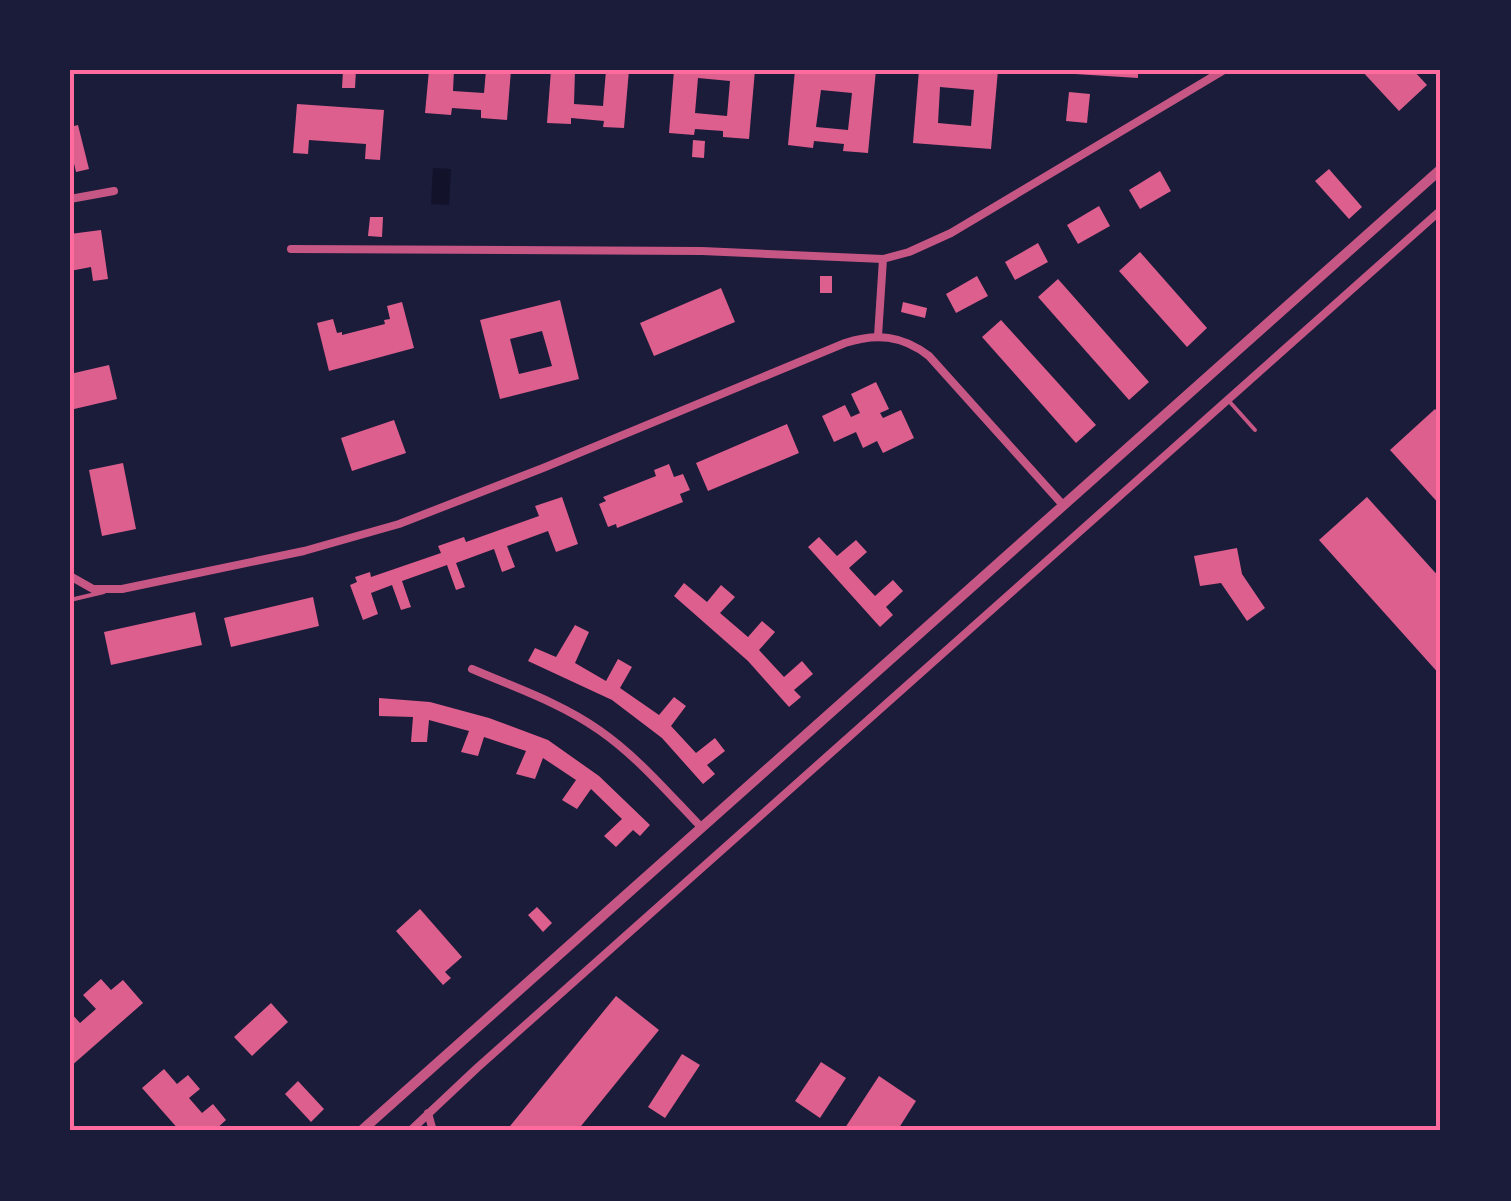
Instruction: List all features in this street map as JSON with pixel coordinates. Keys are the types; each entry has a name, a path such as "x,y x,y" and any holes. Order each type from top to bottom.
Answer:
{"street":[{"path":"291,249 702,252 883,259 910,252 950,233 1224,70"},
{"path":"361,1131 1441,169"},
{"path":"70,199 114,191"},
{"path":"410,1131 1441,210"},
{"path":"878,336 883,259"},
{"path":"70,576 88,588 108,591 304,551 382,530 544,468 845,343 878,336 917,347 929,356 1063,505"},
{"path":"472,669 568,710 599,729 635,759 702,828"},
{"path":"428,1114 433,1131"}],"lane":[{"path":"1228,400 1256,430"},
{"path":"70,600 108,591"}],"shaded area":[{"path":"433,168 451,169 449,205 431,204"}],"building":[{"path":"343,70 356,70 355,88 342,88"},
{"path":"429,70 454,70 453,91 484,93 486,70 511,70 507,120 481,118 481,110 452,108 451,115 425,113"},
{"path":"551,70 575,70 574,104 603,106 606,70 629,70 624,128 603,127 604,121 571,118 571,124 547,123"},
{"path":"674,70 755,70 749,139 723,137 723,131 695,129 694,135 669,133","holes":["698,78 730,81 727,116 695,113"]},
{"path":"795,70 876,70 868,153 843,151 844,144 814,141 813,148 788,145","holes":["821,90 852,93 848,130 816,127"]},
{"path":"919,70 998,70 991,149 913,143","holes":["940,87 974,90 971,126 938,123"]},
{"path":"1075,70 1138,70 1138,78 1075,74"},
{"path":"1361,70 1413,70 1427,85 1399,111"},
{"path":"1069,92 1090,94 1087,123 1066,121"},
{"path":"297,104 384,110 380,160 365,159 366,144 309,140 308,154 293,153"},
{"path":"78,125 89,169 76,172 70,159 70,127"},
{"path":"693,140 705,141 704,158 692,157"},
{"path":"1329,169 1362,207 1349,219 1315,181"},
{"path":"1160,171 1171,191 1140,209 1129,190"},
{"path":"1099,206 1110,226 1078,244 1067,225"},
{"path":"370,217 383,217 382,237 368,236"},
{"path":"101,230 108,279 93,281 91,267 70,271 70,234"},
{"path":"1038,243 1048,262 1015,280 1005,262"},
{"path":"1140,252 1207,328 1187,347 1119,271"},
{"path":"820,276 832,276 832,293 820,293"},
{"path":"977,276 988,296 956,313 946,294"},
{"path":"1058,279 1149,382 1129,400 1038,297"},
{"path":"721,288 735,322 654,356 640,323"},
{"path":"560,300 579,379 500,399 480,320","holes":["542,331 552,366 519,374 510,339"]},
{"path":"402,302 414,348 329,371 317,323 333,319 337,333 342,335 385,324 384,320 390,319 387,306"},
{"path":"903,302 927,308 925,318 901,312"},
{"path":"1001,320 1096,425 1076,443 982,337"},
{"path":"109,365 117,399 70,410 70,374"},
{"path":"876,382 889,409 880,413 883,418 901,410 914,438 883,453 877,441 863,448 856,432 834,442 822,416 845,405 851,417 860,413 851,394"},
{"path":"1435,409 1441,415 1441,506 1390,450"},
{"path":"394,420 406,453 352,471 341,438"},
{"path":"787,424 799,453 708,491 696,463"},
{"path":"123,463 136,529 102,536 89,470"},
{"path":"669,464 674,477 683,474 690,490 680,494 683,502 617,528 616,524 608,527 599,504 606,501 603,497 656,476 654,470"},
{"path":"562,497 578,544 556,552 548,531 507,546 515,567 502,572 494,549 456,563 465,587 456,590 447,565 402,581 411,607 401,610 392,585 371,593 378,614 363,620 350,585 357,582 355,577 370,572 371,577 441,553 438,546 464,537 466,542 539,516 535,506"},
{"path":"1367,497 1441,579 1441,676 1319,540"},
{"path":"819,537 837,556 856,540 867,552 849,568 875,596 893,580 903,591 886,607 893,615 880,627 808,547"},
{"path":"1237,548 1242,574 1265,608 1247,621 1221,583 1200,586 1194,556"},
{"path":"684,583 707,602 721,585 735,597 720,613 748,637 762,621 775,632 759,650 784,677 802,661 813,674 794,690 801,697 789,707 748,661 674,596"},
{"path":"313,597 319,626 231,647 224,618"},
{"path":"195,612 202,645 111,665 104,632"},
{"path":"575,625 589,632 575,663 606,681 618,659 632,667 620,688 659,715 674,697 686,706 671,726 696,753 715,738 725,751 707,765 715,774 703,784 662,738 612,700 528,661 535,648 556,657"},
{"path":"379,698 430,702 548,740 599,776 650,825 640,836 633,830 616,847 604,836 622,819 591,789 577,809 562,800 576,780 543,758 535,779 516,774 526,751 484,737 478,756 461,752 469,731 429,720 427,742 411,742 413,717 379,716"},
{"path":"537,907 552,923 543,932 528,915"},
{"path":"420,909 462,957 445,972 451,978 443,985 396,931"},
{"path":"101,979 111,990 123,980 143,1003 70,1067 70,1012 80,1023 96,1009 83,995"},
{"path":"616,996 659,1030 577,1131 506,1131"},
{"path":"271,1003 288,1022 252,1056 234,1037"},
{"path":"682,1054 700,1065 665,1118 648,1107"},
{"path":"821,1062 846,1078 820,1118 795,1101"},
{"path":"164,1069 177,1084 188,1075 200,1089 189,1098 202,1113 213,1104 226,1120 214,1131 180,1131 142,1088"},
{"path":"879,1076 916,1101 897,1131 843,1131"},
{"path":"298,1081 324,1109 311,1122 285,1094"}]}
